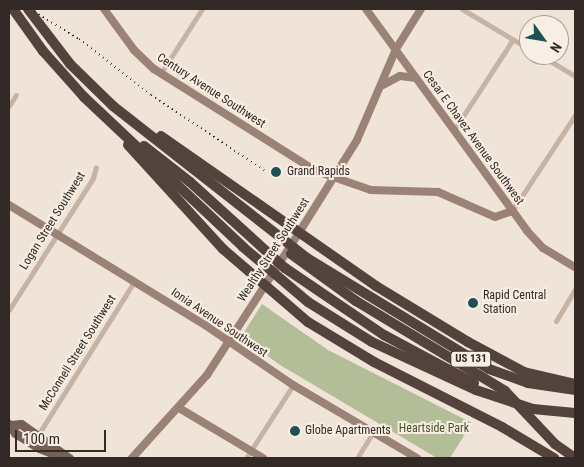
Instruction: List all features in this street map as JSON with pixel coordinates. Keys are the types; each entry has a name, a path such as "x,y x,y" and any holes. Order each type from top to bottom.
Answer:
{"highway":[{"name":"US 131","path":"13,9 34,40 62,74 118,129 274,275 331,318 385,348 510,404 548,412 575,413"},
{"name":"US 131","path":"28,9 54,45 105,98 266,227 320,266 489,369 528,383 575,390"},
{"path":"105,98 230,182 385,292 494,357 533,375 575,384"},
{"path":"107,118 140,160 223,249 298,314 374,362 502,427 554,458"},
{"path":"118,129 161,158 279,263 384,335 510,404"},
{"path":"266,227 293,256 338,290 505,392 555,444 575,458"}],"main road":[{"path":"10,424 21,424 68,458 39,448 15,433 10,424"}],"street":[{"name":"Century Avenue Southwest","path":"104,9 134,50 161,74 322,174 376,191 438,192 495,217 512,211"},
{"path":"161,74 202,9"},
{"name":"Cesar E Chavez Avenue Southwest","path":"366,9 538,244 575,267"},
{"name":"Wealthy Street Southwest","path":"132,458 153,432 179,408 219,356 300,231 357,140 383,85 396,49 421,9"},
{"path":"462,9 519,43"},
{"path":"454,130 512,39"},
{"path":"557,65 575,76"},
{"path":"383,85 400,76 416,78"},
{"path":"9,106 16,95"},
{"path":"512,211 575,115"},
{"name":"Logan Street Southwest","path":"9,310 93,178 96,167"},
{"name":"Ionia Avenue Southwest","path":"9,205 205,325 293,385 417,458"},
{"name":"McConnell Street Southwest","path":"38,435 134,282"},
{"path":"556,321 575,289"},
{"path":"249,455 293,385"},
{"path":"179,408 249,455 263,458"},
{"path":"357,458 373,432"}],"green space":[{"name":"Heartside Park","path":"262,304 328,350 472,423 450,458 437,458 280,365 241,337"}],"railway":[{"path":"30,9 79,39 151,95 264,170"}],"place":[{"name":"Grand Rapids","path":"276,172"},
{"name":"Rapid Central Station","path":"473,303"},
{"name":"Globe Apartments","path":"295,431"}]}
